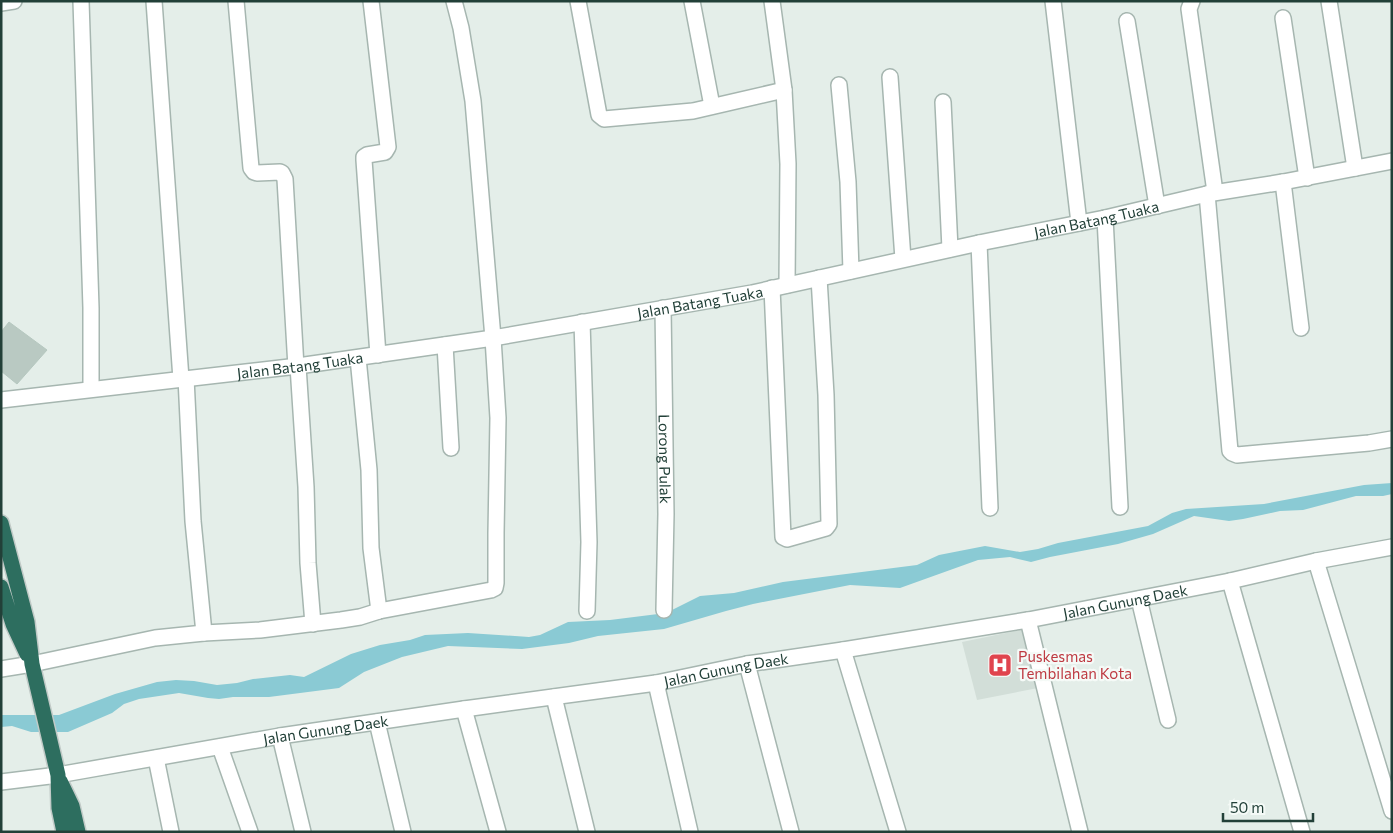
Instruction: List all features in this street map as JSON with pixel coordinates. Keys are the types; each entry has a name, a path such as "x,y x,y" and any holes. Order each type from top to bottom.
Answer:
{"highway":[{"path":"1,523 20,623 32,664 66,807 78,832"},
{"path":"1,587 20,623"},
{"path":"64,832 66,807"}],"street":[{"path":"1,3 14,1"},
{"path":"81,1 91,308 91,389"},
{"path":"154,1 184,379 193,521 204,633"},
{"path":"236,1 251,168 252,171 257,173 280,172 285,179 306,488 308,563 314,624"},
{"path":"371,1 388,147 385,152 365,156 364,160 378,355"},
{"path":"1,669 155,638 260,630 360,617 379,611 495,588 498,418 493,338 473,101 461,28 454,1"},
{"path":"578,1 601,118 607,120 692,111 784,90"},
{"path":"692,1 712,106"},
{"path":"772,1 784,90 788,164 779,287 783,537 787,539 826,528 829,524 826,395 819,278"},
{"path":"1053,1 1079,223"},
{"path":"1192,1 1189,9 1211,193 1229,441 1232,453 1237,455 1369,443 1392,439"},
{"path":"1329,1 1355,168"},
{"path":"1283,18 1307,178"},
{"path":"1127,21 1157,206"},
{"path":"890,77 903,259"},
{"path":"839,85 848,182 852,271"},
{"path":"943,102 950,249"},
{"name":"Jalan Batang Tuaka","path":"1,400 297,366 493,338 779,287 950,249 1105,218 1211,193 1307,178 1392,160"},
{"path":"1283,182 1301,328"},
{"path":"1105,218 1120,507"},
{"path":"979,243 990,508"},
{"name":"Lorong Pulak","path":"663,308 666,514 664,610"},
{"path":"582,322 589,542 587,611"},
{"path":"445,345 451,448"},
{"path":"358,358 369,470 371,548 379,611"},
{"name":"Jalan Gunung Daek","path":"1,782 58,775 280,736 656,683 747,664 1028,620 1392,547"},
{"path":"1316,561 1392,811"},
{"path":"1230,581 1302,832"},
{"path":"1139,599 1168,720"},
{"path":"1028,620 1080,832"},
{"path":"843,650 898,832"},
{"path":"747,664 791,832"},
{"path":"656,683 690,832"},
{"path":"554,697 587,832"},
{"path":"464,709 498,832"},
{"path":"377,722 403,832"},
{"path":"280,736 303,832"},
{"path":"220,747 250,832"},
{"path":"156,758 171,832"}],"shaded area":[{"name":"Puskesmas Tembilahan Kota","path":"1025,629 1038,688 977,700 962,642"}],"water":[{"path":"1392,483 1392,494 1383,496 1356,496 1303,510 1280,511 1229,521 1194,516 1153,534 1118,544 1031,562 1010,557 978,560 900,588 850,585 753,604 664,629 598,636 569,643 522,649 448,646 402,657 364,672 339,688 269,697 219,699 179,693 139,699 124,704 112,713 68,732 31,732 12,726 1,727 1,715 59,715 115,694 157,682 176,680 217,685 290,675 304,677 351,654 380,645 410,640 425,635 468,633 529,637 540,635 568,622 610,620 666,613 700,596 734,593 783,582 917,565 939,555 985,546 1020,552 1038,549 1058,543 1148,526 1172,513 1186,509 1264,504 1364,485"}],"building":[{"path":"9,322 47,350 17,384 1,371 1,332"}],"place":[{"name":"Puskesmas Tembilahan Kota","path":"1000,665"}]}
